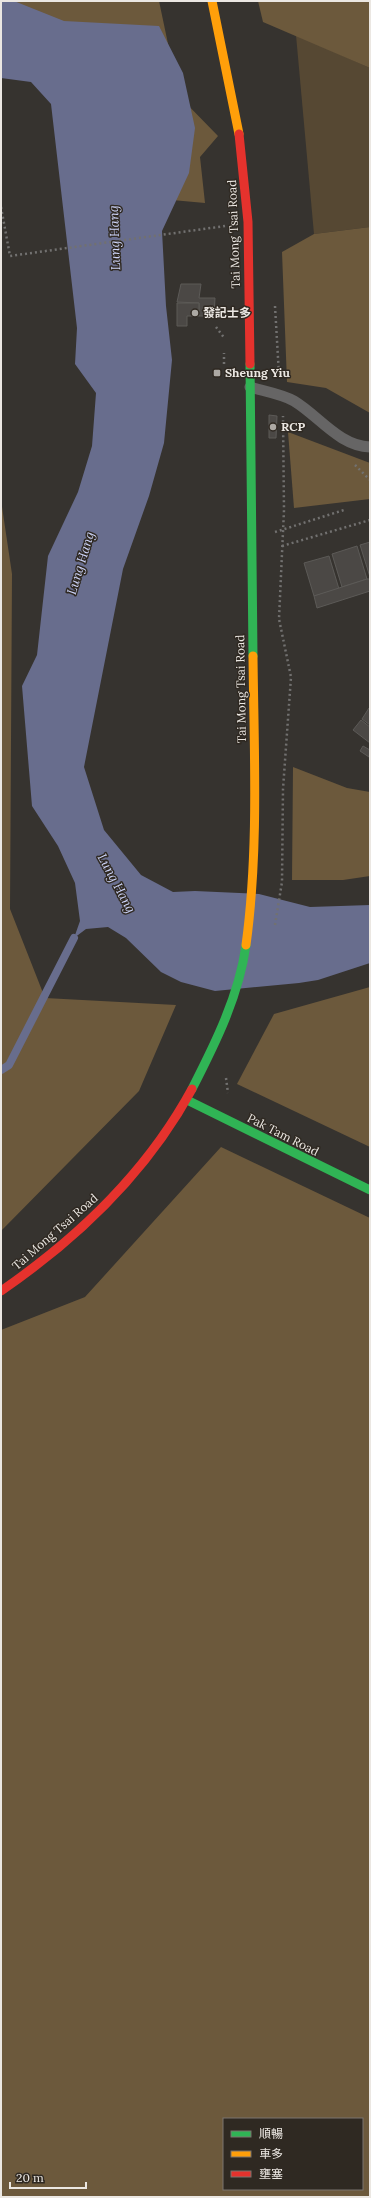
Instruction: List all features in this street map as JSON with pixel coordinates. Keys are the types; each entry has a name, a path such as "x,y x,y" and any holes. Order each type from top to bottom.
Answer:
{"street":[{"name":"Tai Mong Tsai Road","path":"1,1291 52,1254 107,1203 156,1147 187,1100 214,1047 234,993 241,970 251,910 254,874 248,222 242,146 212,1"},
{"name":"Pak Tam Road","path":"187,1100 370,1190"}],"lane":[{"path":"250,387 293,401 346,440 362,446 370,447"}],"path":[{"path":"1,207 10,256 231,225"},
{"path":"216,327 227,341"},
{"path":"251,539 344,510"},
{"path":"282,546 370,520"}],"shaded area":[{"path":"1,1 159,1 179,96 218,136 200,157 205,203 150,198"},
{"path":"258,1 370,1 370,68 263,22"},
{"path":"296,35 370,68 370,227 314,234"},
{"path":"370,227 370,413 326,388 287,382 282,252 314,234"},
{"path":"288,432 370,463 370,499 294,508"},
{"path":"1,500 12,574 10,909 45,998 176,1005 139,1091 1,1231"},
{"path":"293,767 347,788 370,792 370,876 343,880 292,880"},
{"path":"370,987 370,1147 237,1084 274,1014"},
{"path":"221,1147 370,1218 370,2197 1,2197 1,1330 85,1297"}],"water":[{"name":"Lung Hang","path":"1,1 14,1 64,21 159,26 183,73 195,128 189,173 162,231 166,306 172,360 164,443 149,496 123,569 84,767 104,830 141,875 173,892 195,891 259,894 310,907 370,905 370,963 318,980 215,991 181,982 161,972 126,938 108,927 86,929 74,938 80,921 75,883 58,846 32,806 22,686 37,655 48,556 78,492 92,446 96,393 75,364 77,328 51,104 31,82 1,78"}],"building":[{"path":"181,284 201,284 199,298 215,298 214,316 199,316 199,303 177,302"},
{"path":"177,303 199,303 199,316 187,316 187,326 177,326"},
{"name":"RCP","path":"269,415 277,416 276,438 269,438"},
{"path":"370,542 370,577 360,545"},
{"path":"357,546 367,579 342,587 332,554"},
{"path":"329,556 339,589 314,596 304,563"},
{"path":"370,579 370,591 317,608 314,596"},
{"path":"369,708 370,709 370,725 362,719"},
{"path":"361,720 370,727 370,743 353,730"},
{"path":"363,746 370,750 369,757 360,751"}],"waterway":[{"path":"1,1070 9,1065 74,938"}],"traffic: fast":[{"path":"250,364 253,656"},
{"path":"192,1089 209,1055 232,1001 243,964 246,945"},
{"path":"187,1100 370,1190"}],"traffic: slow":[{"path":"212,1 239,134"},
{"path":"246,945 253,873 255,800 253,656"}],"traffic: jam":[{"path":"239,134 248,222 250,364"},
{"path":"1,1291 57,1249 108,1201 154,1148 192,1089"}],"place":[{"name":"發記士多","path":"195,313"},
{"name":"Sheung Yiu","path":"217,373"},
{"name":"RCP","path":"273,427"}]}
